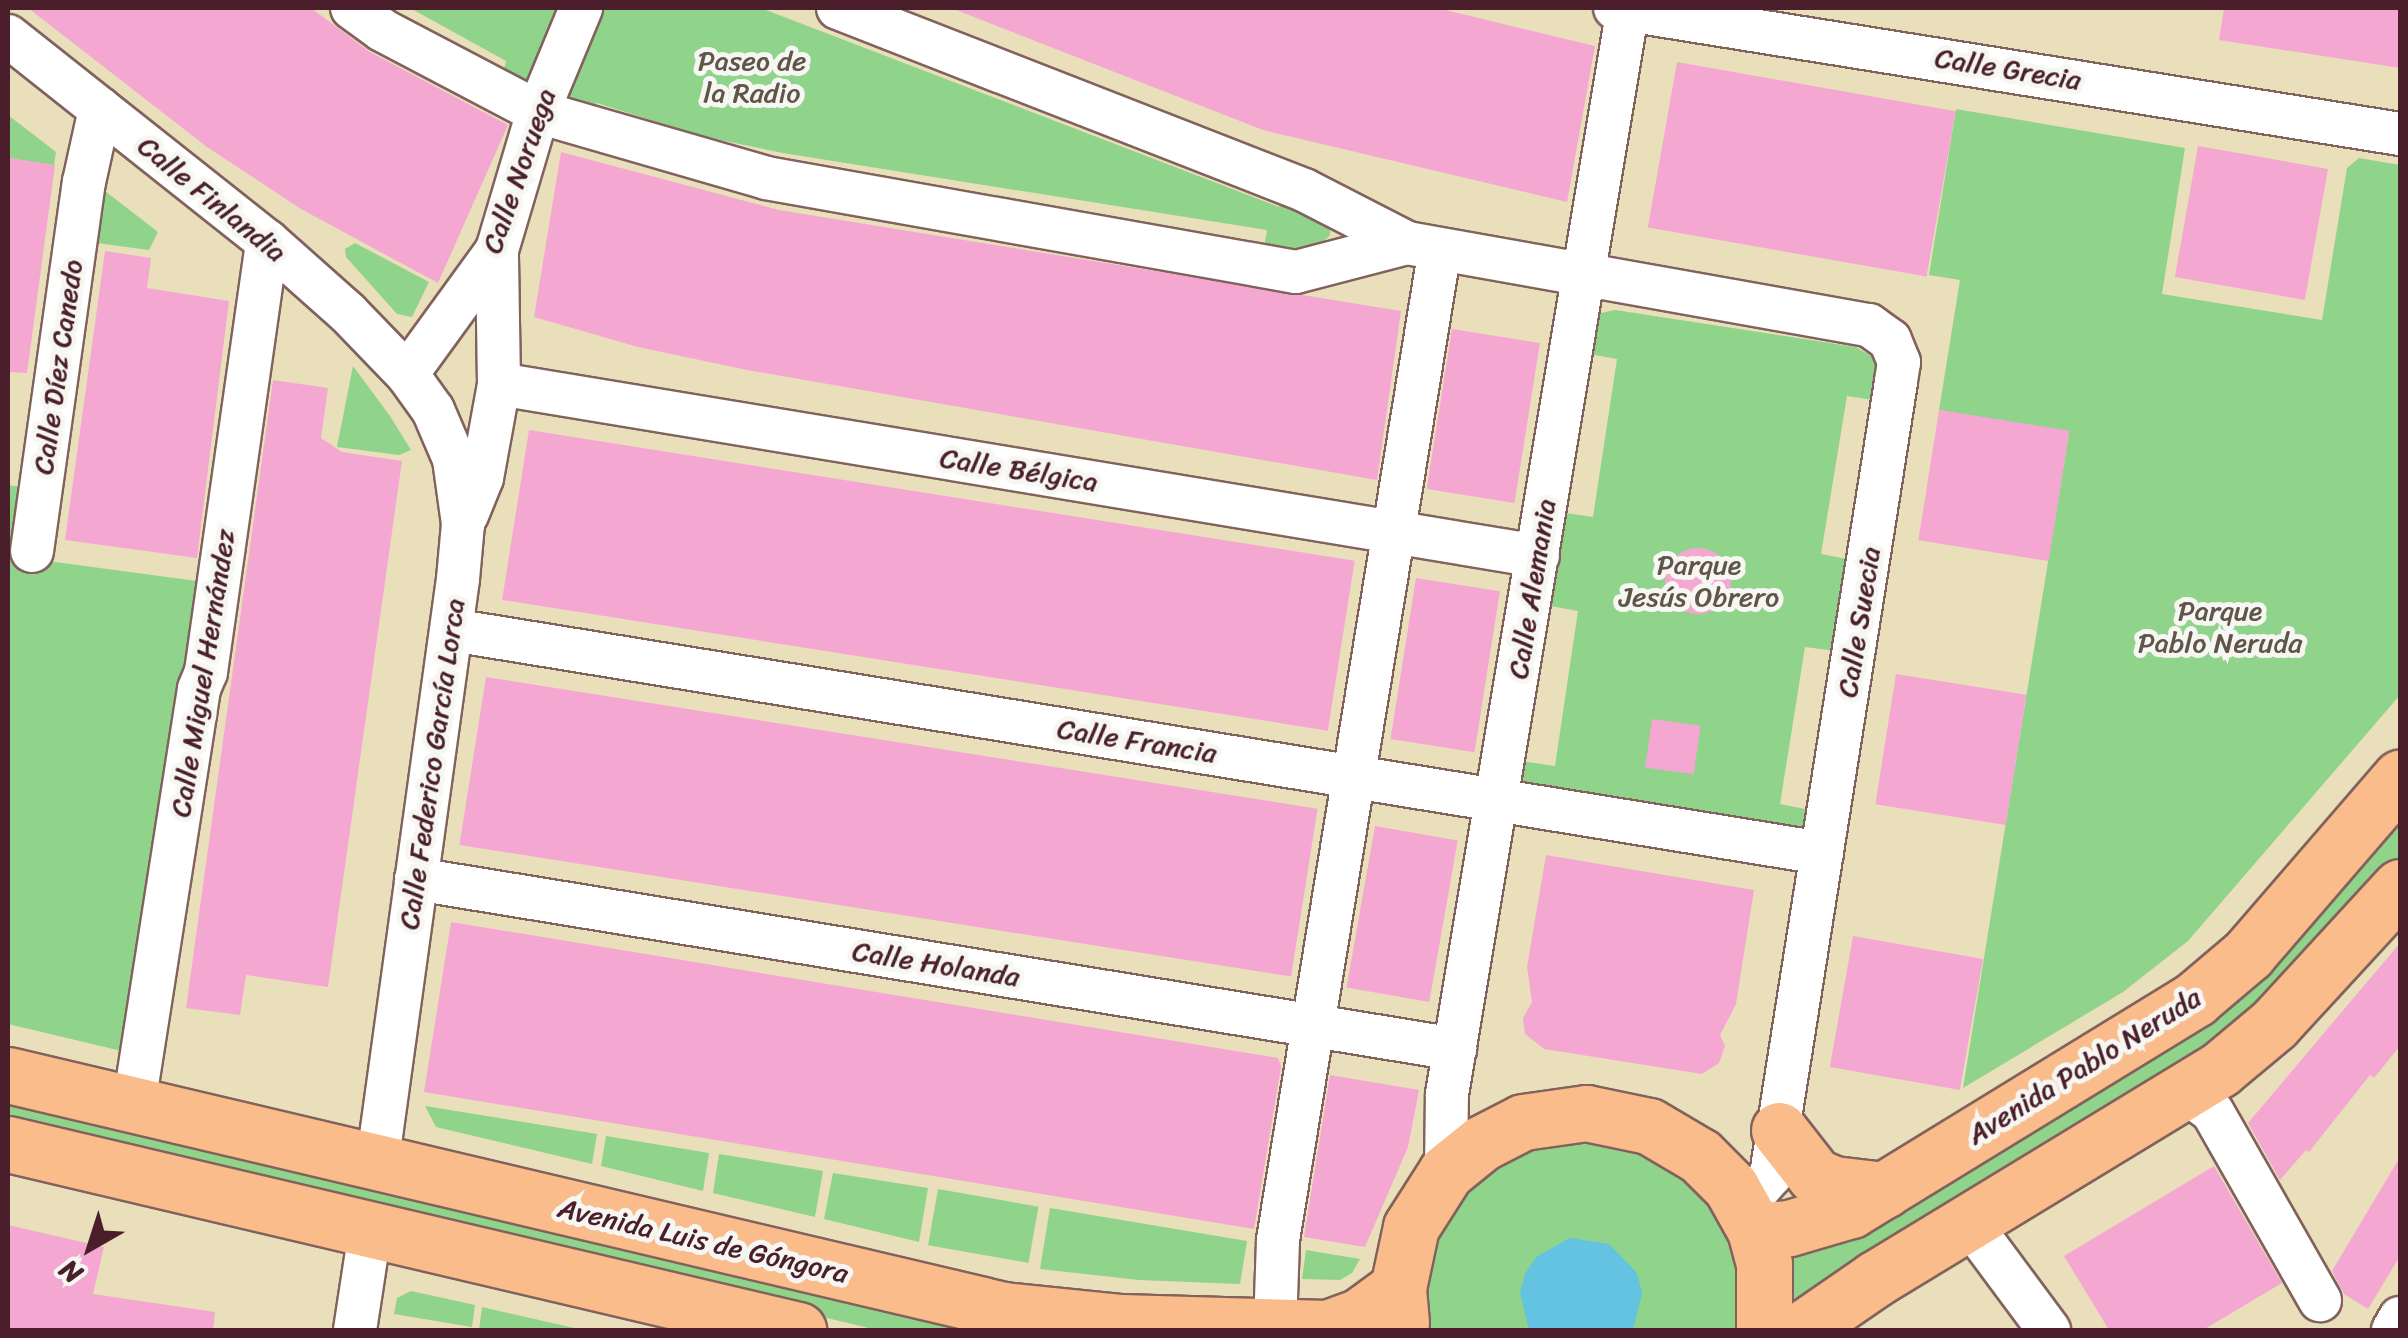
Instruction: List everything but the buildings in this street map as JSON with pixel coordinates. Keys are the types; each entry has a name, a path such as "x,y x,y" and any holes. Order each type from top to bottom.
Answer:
{"main road":[{"name":"Avenida Pablo Neruda","path":"1748,1219 1819,1220 1850,1210 2195,999 2248,954 2400,778"},
{"path":"1801,1330 1968,1221 2219,1070 2274,1024 2400,887"},
{"name":"Avenida Luis de Góngora","path":"8,1075 1004,1310 1121,1322 1328,1328 1360,1316 1400,1309"},
{"path":"1400,1309 1412,1227 1446,1172 1482,1143 1523,1122 1586,1113 1649,1126 1700,1156 1730,1188 1748,1219 1764,1264 1764,1330"},
{"path":"1778,1130 1816,1176 1834,1184 1884,1190"},
{"path":"8,1144 798,1330"}],"street":[{"path":"352,8 382,30 538,112 766,178 1296,272 1423,246"},
{"name":"Calle Noruega","path":"407,374 497,250 538,112 581,8"},
{"path":"838,8 1337,206 1423,246 1582,273"},
{"name":"Calle Grecia","path":"1624,8 2400,134"},
{"name":"Calle Alemania","path":"1446,1172 1446,1103 1538,556 1624,8"},
{"name":"Calle Finlandia","path":"8,36 268,242 348,312 407,374"},
{"name":"Calle Díez Canedo","path":"32,551 84,182 100,109"},
{"path":"1331,262 1347,225 1337,206"},
{"name":"Calle Miguel Hernández","path":"134,1104 199,690 206,672 268,242"},
{"path":"1275,1326 1278,1240 1393,531 1423,246"},
{"path":"463,524 482,478 499,384 497,250"},
{"name":"Calle Suecia","path":"1582,273 1868,326 1890,340 1896,350 1896,382 1771,1175 1748,1219"},
{"name":"Calle Federico García Lorca","path":"377,1165 452,630 463,524 454,458 433,410 407,374"},
{"name":"Calle Bélgica","path":"499,384 1538,556"},
{"name":"Calle Francia","path":"452,630 1822,854"},
{"name":"Calle Holanda","path":"416,879 1455,1049"},
{"path":"2184,1092 2212,1111 2320,1300"},
{"path":"1968,1221 2049,1330"},
{"path":"356,1330 370,1232"},
{"path":"2393,1330 2400,1318"}],"green space":[{"name":"Paseo de la Radio","path":"410,8 761,8 1279,207 1288,196 1330,220 1330,235 1318,247 1301,252 1264,247 1267,230 783,153 701,136 597,103 590,110 502,77 506,61"},
{"name":"Parque Pablo Neruda","path":"1956,109 2185,148 2162,294 2322,320 2347,168 2359,158 2400,165 2400,695 2188,941 2123,992 1963,1088 2069,432 1939,410 1960,280 1929,275"},
{"path":"8,115 56,152 54,165 8,158"},
{"path":"96,184 158,232 149,250 89,242"},
{"path":"355,243 429,282 412,317 397,314 346,257 345,249"},
{"name":"Parque Jesús Obrero","path":"1615,310 1856,347 1874,358 1882,377 1879,401 1847,396 1821,554 1852,560 1836,651 1805,647 1780,804 1810,810 1809,823 1801,832 1524,787 1521,761 1555,766 1578,611 1545,605 1559,512 1593,517 1617,359 1584,353 1597,314"},
{"path":"353,366 411,450 399,455 337,447"},
{"path":"8,485 27,488 18,557 204,582 130,1053 8,1024"},
{"path":"2400,809 2400,860 2253,1018 1790,1310 1781,1246 1846,1233"},
{"path":"8,1096 1003,1330 877,1330 8,1123"},
{"path":"425,1106 597,1134 592,1164 436,1127"},
{"path":"606,1136 709,1153 703,1191 601,1166"},
{"path":"1587,1140 1637,1150 1683,1175 1717,1215 1737,1262 1737,1330 1427,1330 1422,1310 1427,1257 1449,1209 1486,1170 1534,1146"},
{"path":"719,1154 823,1171 815,1217 713,1193"},
{"path":"833,1173 928,1188 919,1242 824,1219"},
{"path":"938,1189 1038,1207 1029,1263 928,1245"},
{"path":"1050,1208 1247,1241 1240,1284 1139,1280 1040,1269"},
{"path":"1306,1250 1360,1259 1352,1273 1340,1280 1302,1279"},
{"path":"411,1291 475,1305 472,1327 394,1314 397,1298"},
{"path":"482,1307 583,1330 479,1330"}],"water":[{"path":"1570,1238 1609,1244 1637,1273 1642,1293 1633,1330 1529,1330 1520,1293 1525,1274 1536,1257"}]}
